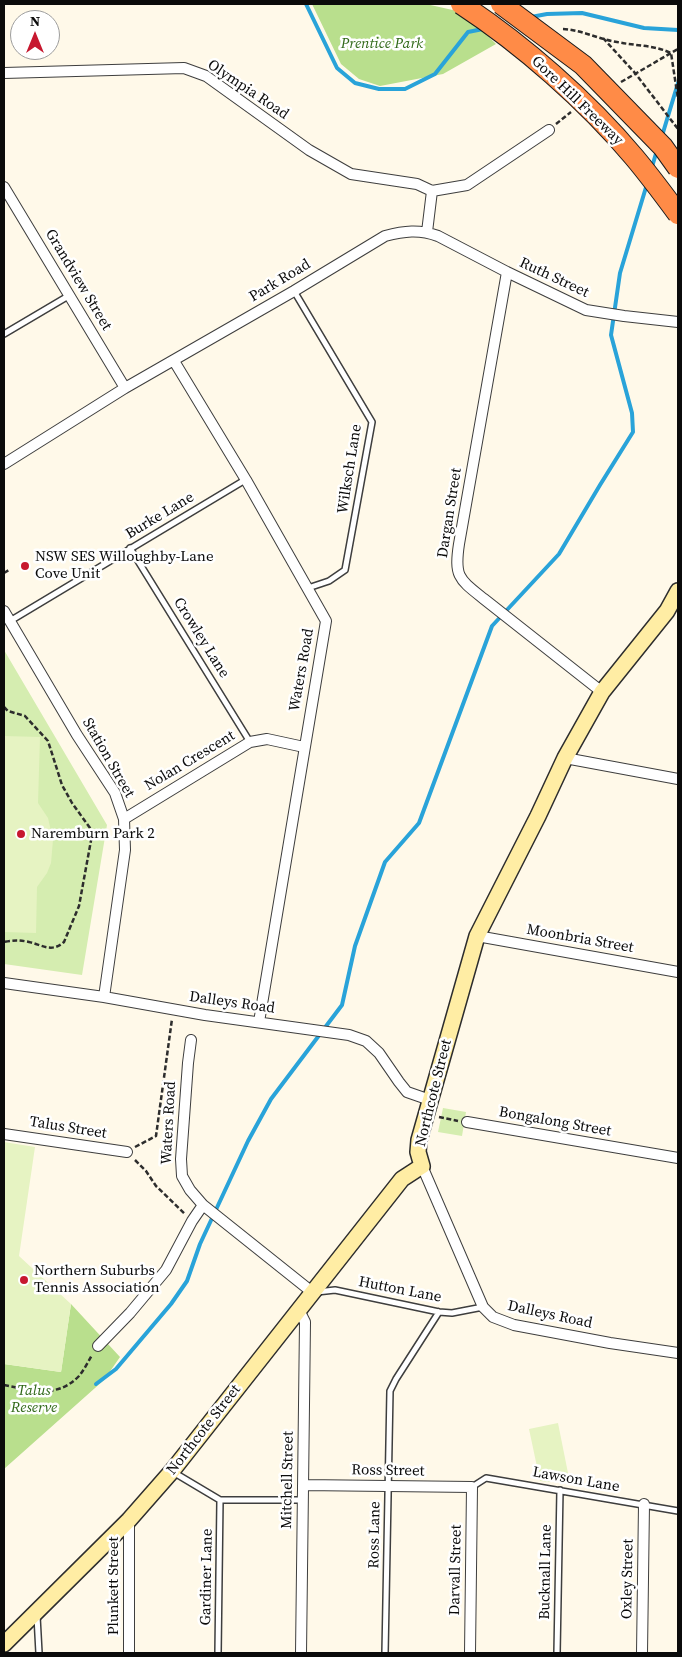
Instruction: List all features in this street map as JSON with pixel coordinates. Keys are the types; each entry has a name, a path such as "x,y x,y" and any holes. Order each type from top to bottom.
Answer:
{"highway":[{"name":"Gore Hill Freeway","path":"461,4 494,26 537,61 591,111 634,157 678,214"},
{"name":"Gore Hill Freeway","path":"501,4 583,65 663,148 678,168"}],"street":[{"name":"Olympia Road","path":"4,73 184,68 206,76 309,150 351,174 418,184 432,191"},
{"path":"427,232 432,191 467,185 549,130"},
{"name":"Grandview Street","path":"4,187 125,388"},
{"name":"Park Road","path":"4,464 125,388 294,291 385,236 402,232 427,232"},
{"name":"Ruth Street","path":"427,232 586,310 678,322"},
{"name":"Dargan Street","path":"507,272 456,561 458,573 465,584 602,692"},
{"name":"Waters Road","path":"174,361 246,480 326,621 259,1022"},
{"name":"Northcote Street","path":"4,1644 130,1520 172,1471 402,1179 422,1166 418,1152 428,1107 476,936 564,758 602,692 667,611 678,591"},
{"name":"Station Street","path":"4,611 77,735 115,794 124,819 125,850 104,997"},
{"name":"Nolan Crescent","path":"124,819 250,742 267,739 304,747"},
{"path":"564,758 678,779"},
{"name":"Moonbria Street","path":"476,936 678,972"},
{"name":"Dalleys Road","path":"4,983 104,997 173,1010 349,1035 366,1041 379,1053 407,1092 416,1096 428,1107"},
{"name":"Waters Road","path":"191,1040 181,1159 182,1176 190,1190 203,1205"},
{"name":"Bongalong Street","path":"467,1122 678,1158"},
{"name":"Talus Street","path":"4,1134 127,1152"},
{"path":"422,1166 483,1307"},
{"path":"98,1346 130,1313 166,1270 192,1221 203,1205 312,1292"},
{"name":"Dalleys Road","path":"483,1307 493,1317 514,1325 610,1343 678,1353"},
{"name":"Mitchell Street","path":"299,1310 305,1322 301,1653"},
{"name":"Ross Street","path":"303,1485 472,1487"},
{"name":"Darvall Street","path":"470,1653 472,1487"},
{"name":"Oxley Street","path":"642,1653 644,1504"},
{"name":"Plunkett Street","path":"129,1653 130,1520"}],"lane":[{"name":"Wilksch Lane","path":"294,291 372,422 345,570 329,581 308,588"},
{"path":"4,334 70,296"},
{"name":"Burke Lane","path":"10,621 246,480"},
{"name":"Crowley Lane","path":"130,548 250,742"},
{"name":"Hutton Lane","path":"312,1292 335,1290 440,1312 452,1313 483,1307"},
{"name":"Ross Lane","path":"385,1653 390,1392 396,1379 440,1312"},
{"path":"172,1471 220,1500 303,1500"},
{"name":"Lawson Lane","path":"472,1487 486,1478 644,1504 678,1512"},
{"name":"Bucknall Lane","path":"557,1653 560,1490"},
{"name":"Gardiner Lane","path":"218,1653 220,1500"},
{"path":"37,1612 39,1653"}],"path":[{"path":"678,99 671,54 661,48 615,42 602,37 635,73 678,129"},
{"path":"4,573 9,570"},
{"path":"4,708 24,716 48,741 62,785 72,803 87,822 92,835 79,906 64,942 60,946 43,948 30,942 15,940 4,942"},
{"path":"173,1010 156,1136 127,1152 146,1171 156,1186 192,1221"},
{"path":"428,1107 467,1122"},
{"path":"4,1385 45,1392 61,1388 79,1376 98,1346"}],"green space":[{"name":"Prentice Park","path":"312,4 426,4 457,11 472,20 496,44 443,74 380,86 359,79 341,64"},
{"path":"4,650 107,825 82,975 4,964"},
{"name":"Naremburn Park 2","path":"4,736 40,737 38,803 48,818 53,840 51,863 47,873 37,887 36,933 4,932"},
{"path":"443,1108 466,1112 462,1136 438,1132"},
{"name":"Northern Suburbs Tennis Association","path":"4,1142 35,1147 19,1256 71,1304 61,1372 4,1364"},
{"name":"Talus Reserve","path":"71,1304 120,1357 104,1380 4,1469 4,1364 61,1372"},
{"path":"558,1423 569,1478 548,1482 540,1481 529,1429"}],"waterway":[{"path":"306,4 337,68 355,83 379,89 405,89 435,74 468,32 483,29"},
{"path":"531,17 547,14 582,13 644,28 678,30"},
{"path":"662,136 678,83"},
{"path":"652,167 657,150"},
{"path":"96,1384 116,1369 171,1304 187,1281 200,1244 248,1141 271,1099 342,1005 355,946 385,862 419,823 492,626 559,554 633,432 632,413 611,335 620,273 647,184"}],"place":[{"name":"NSW SES Willoughby-Lane Cove Unit","path":"25,566"},
{"name":"Naremburn Park 2","path":"21,834"},
{"name":"Northern Suburbs Tennis Association","path":"24,1280"}]}
